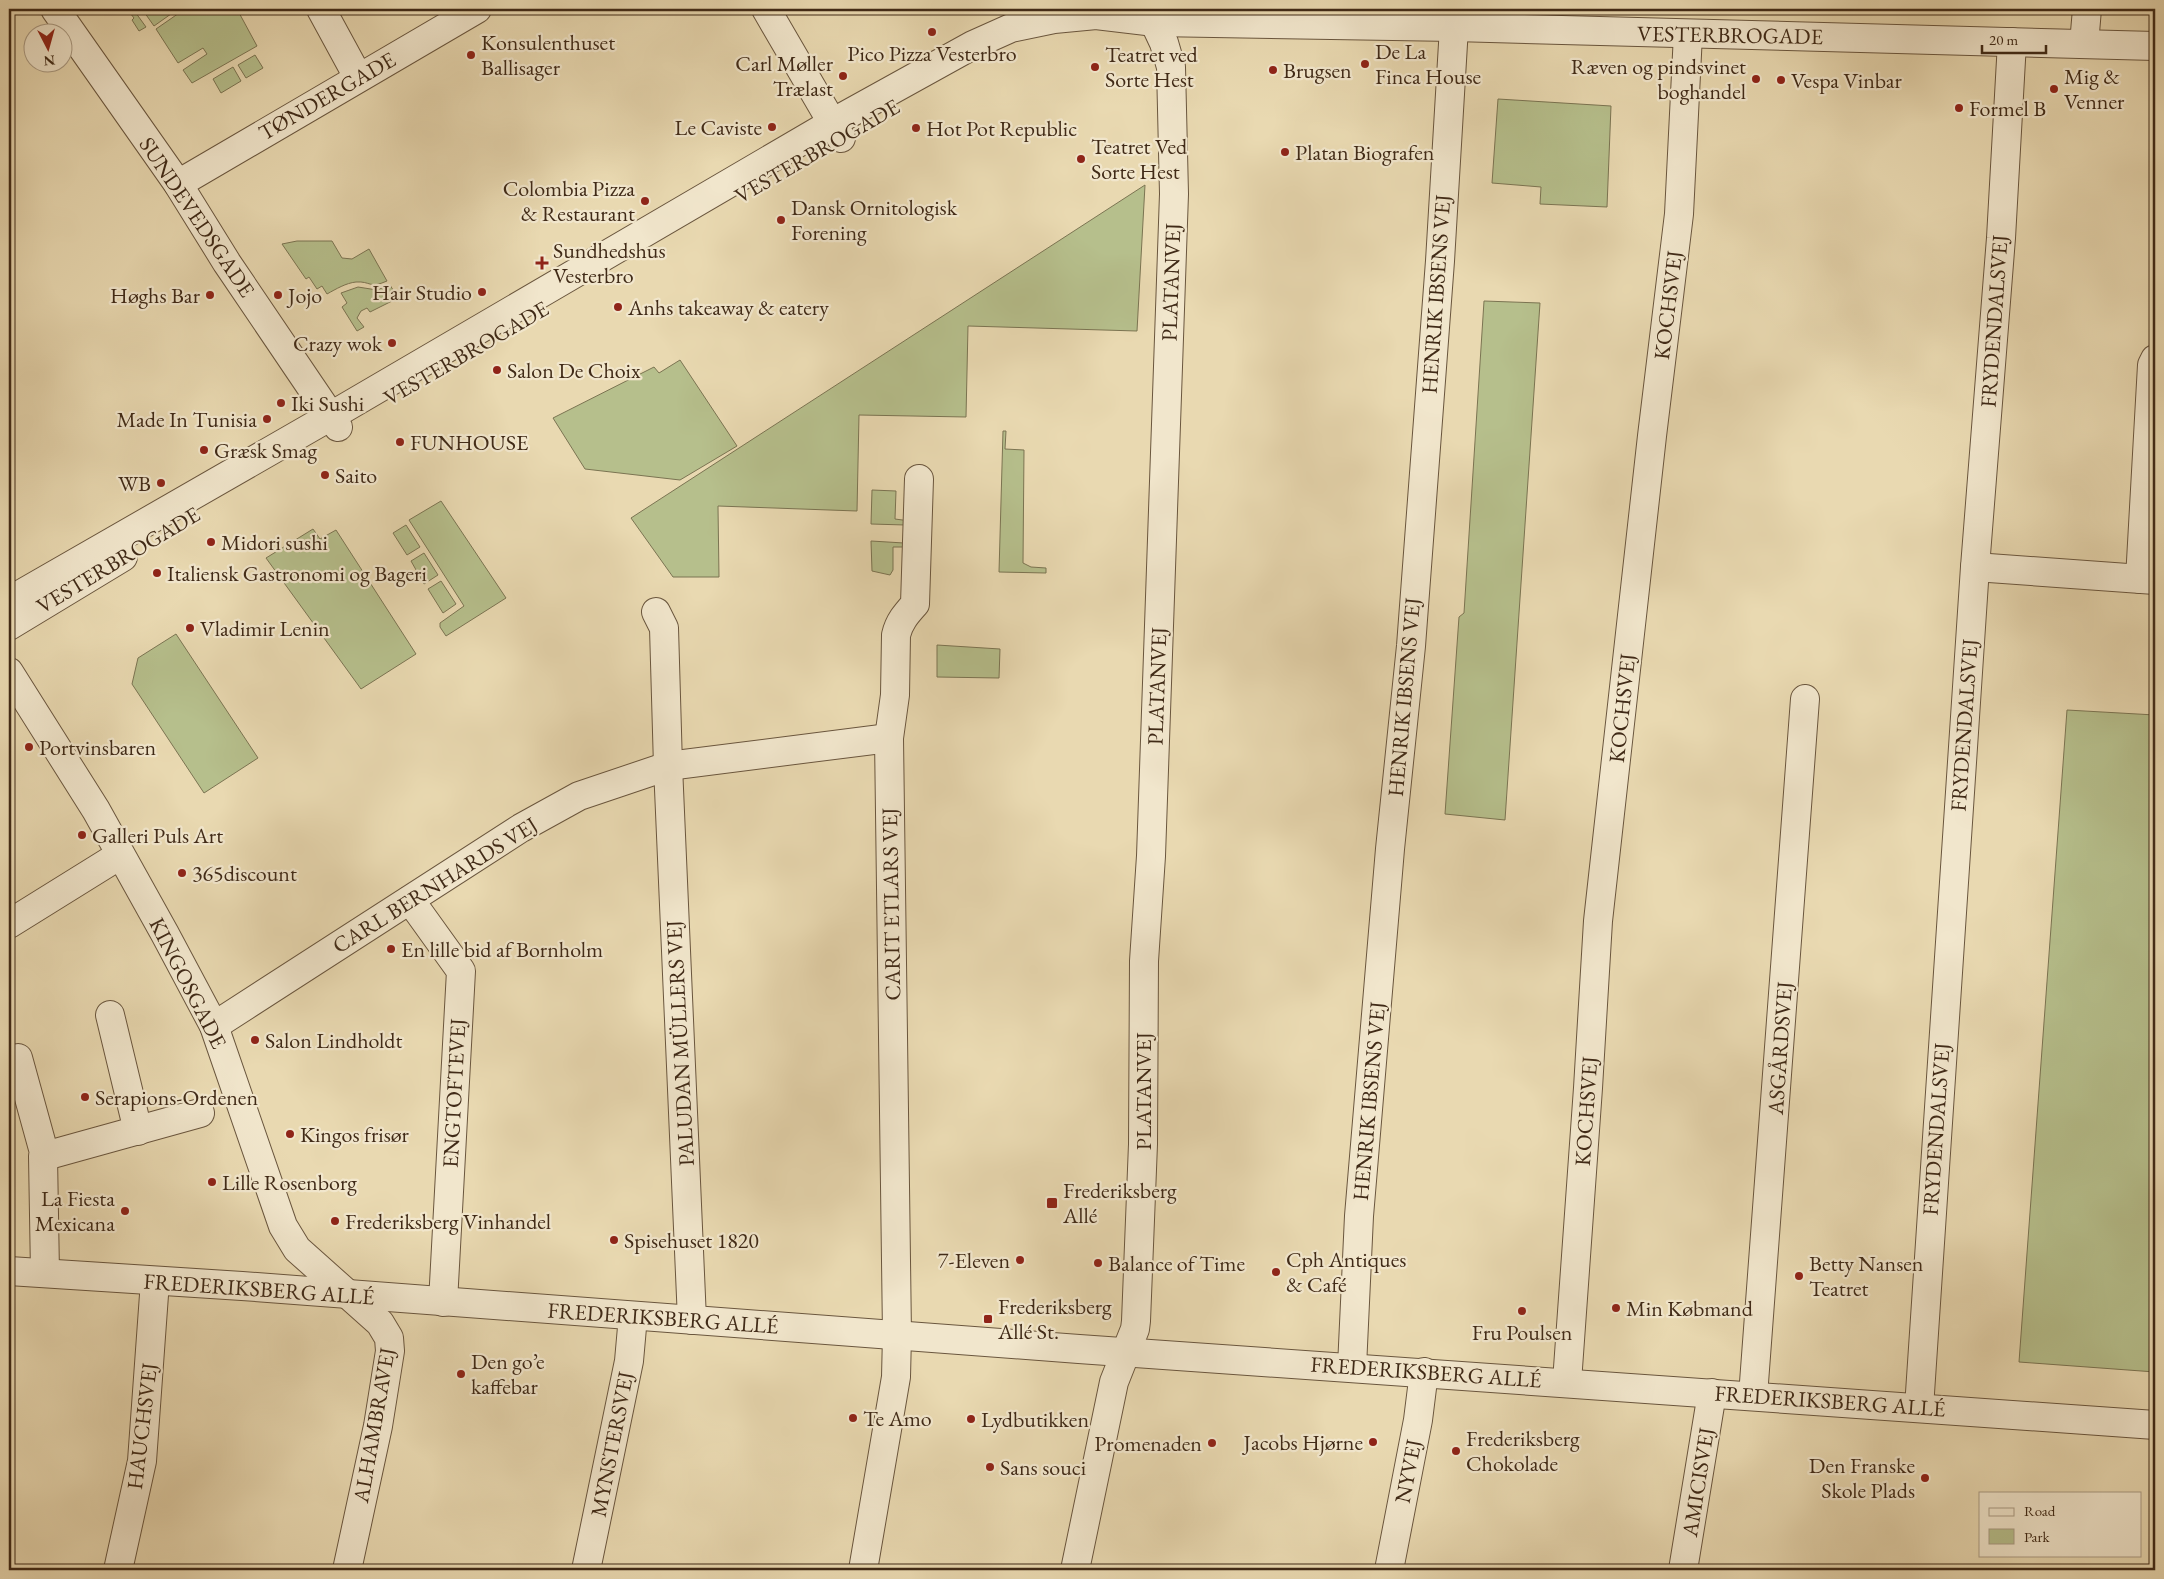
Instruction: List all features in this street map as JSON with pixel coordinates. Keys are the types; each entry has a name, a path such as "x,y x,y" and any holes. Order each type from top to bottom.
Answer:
{"street":[{"name":"SUNDEVEDSGADE","path":"55,9 178,184 227,263 334,422"},
{"path":"321,9 358,77"},
{"name":"TØNDERGADE","path":"178,184 477,9"},
{"path":"766,9 837,130"},
{"path":"2084,44 2087,9"},
{"name":"VESTERBROGADE","path":"9,601 334,422 837,130 973,45 1011,28 1054,19 1096,15 1454,27 1492,18 1688,34 2155,46"},
{"name":"PLATANVEJ","path":"1075,1570 1114,1382 1135,1329 1138,1303 1143,1144 1144,983 1152,856 1174,194 1171,121 1172,78 1168,54 1151,16"},
{"name":"HENRIK IBSENS VEJ","path":"1352,1367 1359,1216 1390,849 1411,646 1440,251 1454,27"},
{"name":"KOCHSVEJ","path":"1567,1382 1598,921 1652,436 1680,214 1688,34"},
{"name":"FRYDENDALSVEJ","path":"1918,1408 1974,567 2001,238 2012,42"},
{"path":"1974,567 2147,579 2152,365 2155,359"},
{"name":"VESTERBROGADE","path":"9,626 334,422"},
{"name":"CARIT ETLARS VEJ","path":"863,1570 896,1377 889,738 895,695 896,635 903,617 915,604 919,479"},
{"path":"656,612 664,628 668,766"},
{"name":"KINGOSGADE","path":"9,672 96,810 214,1026 283,1226 297,1249 349,1296"},
{"name":"ASGÅRDSVEJ","path":"1753,1396 1805,699"},
{"name":"CARL BERNHARDS VEJ","path":"214,1026 521,828 580,796 668,766 889,738"},
{"name":"PALUDAN MÜLLERS VEJ","path":"668,766 692,1320"},
{"path":"9,924 120,855"},
{"name":"ENGTOFTEVEJ","path":"410,900 461,971 443,1302"},
{"path":"110,1015 138,1131"},
{"path":"18,1058 45,1156 43,1156 45,1273"},
{"path":"45,1156 200,1113"},
{"name":"FREDERIKSBERG ALLÉ","path":"9,1271 2155,1425"},
{"name":"HAUCHSVEJ","path":"118,1570 142,1461 155,1281"},
{"name":"ALHAMBRAVEJ","path":"347,1570 378,1426 390,1346 386,1330 349,1296"},
{"name":"MYNSTERSVEJ","path":"586,1570 629,1362 633,1316"},
{"name":"NYVEJ","path":"1389,1570 1418,1420 1424,1372"},
{"name":"AMICISVEJ","path":"1683,1570 1712,1393"}],"green space":[{"path":"123,9 133,9 146,27 139,31 132,20 134,18"},
{"path":"142,9 178,9 154,26"},
{"path":"179,9 237,9 257,46 192,83 183,70 207,54 203,48 178,63 156,29 182,11"},
{"path":"255,55 263,68 246,78 238,65"},
{"path":"233,67 241,81 221,93 213,79"},
{"path":"1498,99 1611,106 1607,207 1540,204 1541,187 1492,183"},
{"path":"1145,185 1137,331 968,326 966,417 859,415 857,511 718,506 719,577 673,577 631,518"},
{"path":"297,241 332,241 342,258 352,259 369,249 387,281 373,285 361,282 352,283 341,286 327,294 322,286 317,289 309,277 306,279 282,244"},
{"path":"390,285 398,298 370,312 367,308 361,311 357,318 364,327 357,331 342,307 347,303 341,293 358,287 377,290"},
{"path":"1484,301 1540,303 1505,820 1445,814 1459,617 1464,613"},
{"path":"680,360 737,446 680,480 585,469 553,418 654,367 659,373"},
{"path":"1003,431 1006,431 1005,449 1024,450 1023,563 1031,567 1046,568 1046,573 999,572"},
{"path":"872,490 896,491 895,519 910,521 905,525 871,524"},
{"path":"441,501 506,598 446,636 440,627 440,623 464,606 409,520"},
{"path":"406,525 420,547 407,555 393,533"},
{"path":"313,529 320,539 336,530 416,654 361,689 266,558"},
{"path":"871,541 904,543 909,547 893,547 893,570 890,575 872,571"},
{"path":"424,553 438,575 424,584 411,561"},
{"path":"441,581 456,604 443,613 428,589"},
{"path":"176,634 258,758 204,793 132,684 138,658"},
{"path":"937,645 1000,649 999,678 937,677"},
{"path":"2067,710 2155,715 2155,1372 2019,1362"}],"place":[{"name":"Pico Pizza Vesterbro","path":"932,32"},
{"name":"Konsulenthuset Ballisager","path":"471,55"},
{"name":"De La Finca House","path":"1365,64"},
{"name":"Teatret ved Sorte Hest","path":"1095,67"},
{"name":"Brugsen","path":"1273,70"},
{"name":"Carl Møller Trælast","path":"843,76"},
{"name":"Ræven og pindsvinet boghandel","path":"1756,79"},
{"name":"Vespa Vinbar","path":"1781,80"},
{"name":"Mig & Venner","path":"2054,89"},
{"name":"Formel B","path":"1959,108"},
{"name":"Le Caviste","path":"772,127"},
{"name":"Hot Pot Republic","path":"916,128"},
{"name":"Platan Biografen","path":"1285,152"},
{"name":"Teatret Ved Sorte Hest","path":"1081,159"},
{"name":"Colombia Pizza & Restaurant","path":"645,201"},
{"name":"Dansk Ornitologisk Forening","path":"781,220"},
{"name":"Sundhedshus Vesterbro","path":"542,263"},
{"name":"Hair Studio","path":"482,292"},
{"name":"Høghs Bar","path":"210,295"},
{"name":"Jojo","path":"278,295"},
{"name":"Anhs takeaway & eatery","path":"618,307"},
{"name":"Crazy wok","path":"392,343"},
{"name":"Salon De Choix","path":"497,370"},
{"name":"Iki Sushi","path":"281,403"},
{"name":"Made In Tunisia","path":"267,419"},
{"name":"FUNHOUSE","path":"400,442"},
{"name":"Græsk Smag","path":"204,450"},
{"name":"Saito","path":"325,475"},
{"name":"WB","path":"161,483"},
{"name":"Midori sushi","path":"211,542"},
{"name":"Italiensk Gastronomi og Bageri","path":"157,573"},
{"name":"Vladimir Lenin","path":"190,628"},
{"name":"Portvinsbaren","path":"29,747"},
{"name":"Galleri Puls Art","path":"82,835"},
{"name":"365discount","path":"182,873"},
{"name":"En lille bid af Bornholm","path":"391,949"},
{"name":"Salon Lindholdt","path":"255,1040"},
{"name":"Serapions-Ordenen","path":"85,1097"},
{"name":"Kingos frisør","path":"290,1134"},
{"name":"Lille Rosenborg","path":"212,1182"},
{"name":"Frederiksberg Allé","path":"1052,1203"},
{"name":"La Fiesta Mexicana","path":"125,1211"},
{"name":"Frederiksberg Vinhandel","path":"335,1221"},
{"name":"Spisehuset 1820","path":"614,1240"},
{"name":"7-Eleven","path":"1020,1260"},
{"name":"Balance of Time","path":"1098,1263"},
{"name":"Cph Antiques & Café","path":"1276,1272"},
{"name":"Betty Nansen Teatret","path":"1799,1276"},
{"name":"Min Købmand","path":"1616,1308"},
{"name":"Fru Poulsen","path":"1522,1311"},
{"name":"Frederiksberg Allé St.","path":"988,1319"},
{"name":"Den go’e kaffebar","path":"461,1374"},
{"name":"Te Amo","path":"853,1418"},
{"name":"Lydbutikken","path":"971,1419"},
{"name":"Jacobs Hjørne","path":"1373,1442"},
{"name":"Promenaden","path":"1212,1443"},
{"name":"Frederiksberg Chokolade","path":"1456,1451"},
{"name":"Sans souci","path":"990,1467"},
{"name":"Den Franske Skole Plads","path":"1925,1478"}]}
